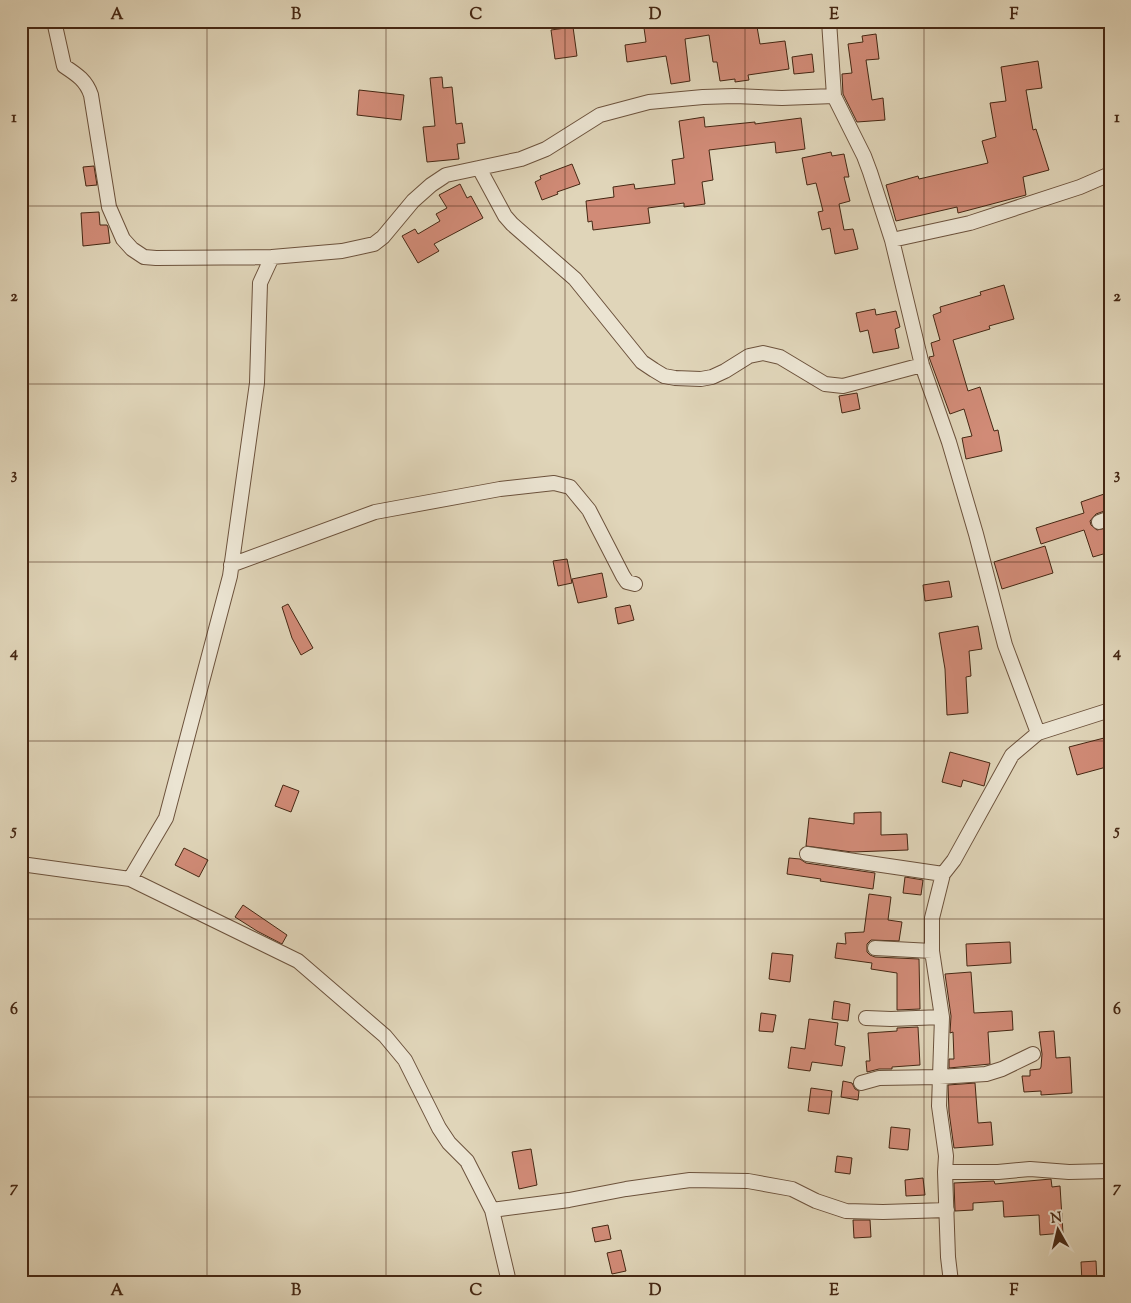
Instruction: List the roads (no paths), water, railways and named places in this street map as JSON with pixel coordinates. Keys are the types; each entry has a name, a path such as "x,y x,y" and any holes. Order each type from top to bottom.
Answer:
{"street":[{"path":"54,21 64,66 83,80 88,86 91,95 107,198 123,239 144,257 272,257 342,251 374,244 383,237 413,201 446,175 521,159 546,149 600,115 649,102 734,96 782,98 834,96"},
{"path":"829,21 834,96 864,156 892,240 922,365 949,442 976,534 1005,646 1038,733"},
{"path":"479,168 505,216 512,224 575,279 642,362 664,376 690,379 712,377 749,356 763,353 780,357 825,384 834,386 843,386 922,365"},
{"path":"892,240 970,223 1080,187 1110,174"},
{"path":"130,879 166,818 230,576 257,382 260,283 272,257"},
{"path":"231,565 375,512 500,489 554,483 570,486 589,510 623,576 627,582 635,584"},
{"path":"951,1282 946,1210 946,1156 939,1106 942,1017 932,950 932,918 943,874 954,860 1012,755 1038,733 1110,710"},
{"path":"808,854 943,874"},
{"path":"21,864 130,879 298,960 386,1036 405,1060 439,1128 449,1143 467,1161 492,1210 509,1282"},
{"path":"874,948 932,950"},
{"path":"866,1018 942,1017"},
{"path":"861,1083 879,1078 986,1074 1002,1069 1033,1054"},
{"path":"945,1172 998,1172 1030,1169 1069,1172 1110,1171"},
{"path":"492,1210 569,1200 626,1189 690,1180 748,1181 792,1189 816,1201 846,1211 946,1210"}]}
